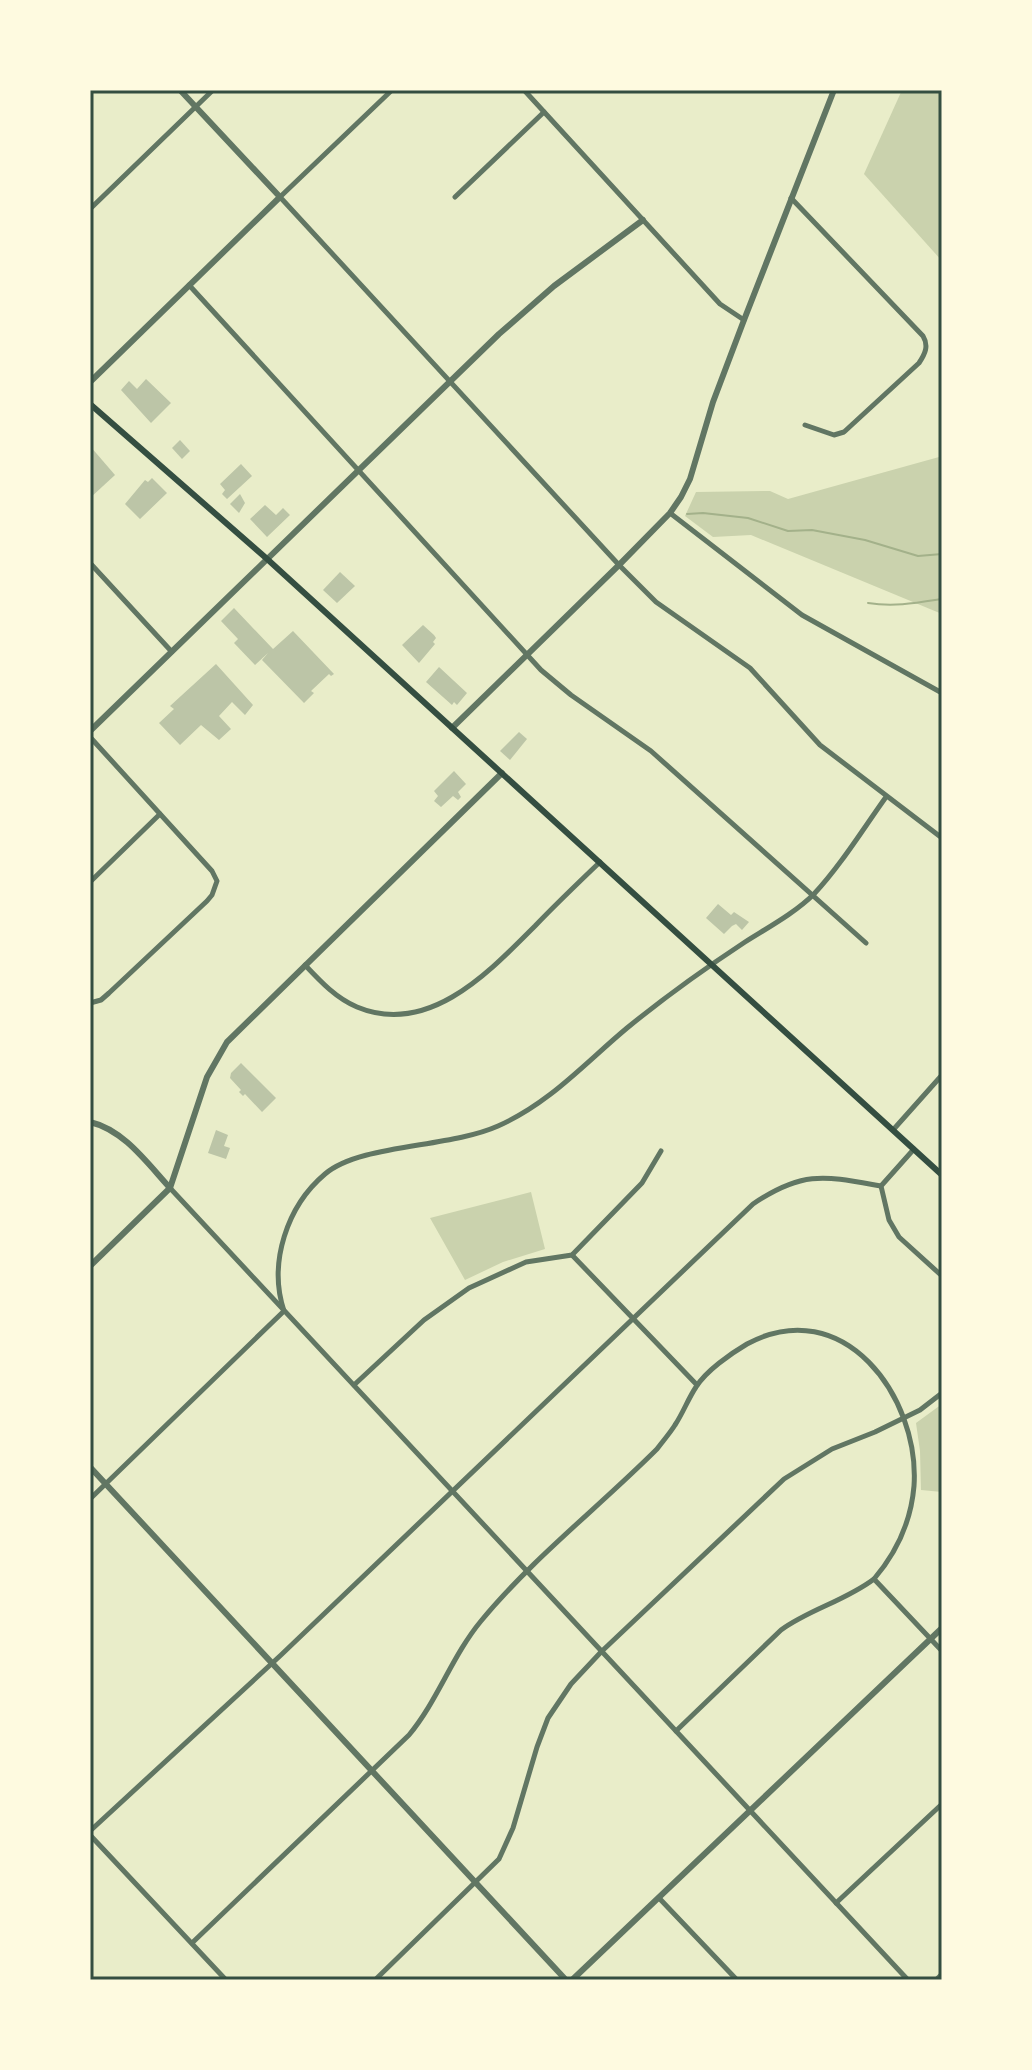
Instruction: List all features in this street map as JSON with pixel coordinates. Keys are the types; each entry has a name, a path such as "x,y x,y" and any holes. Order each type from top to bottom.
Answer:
{"main road":[{"path":"90,404 266,558 942,1175"}],"street":[{"path":"180,90 619,565 664,608 750,668 820,745 942,838"},
{"path":"90,209 213,90"},
{"path":"90,382 392,90"},
{"path":"524,90 720,304 744,320"},
{"path":"452,728 670,513 690,479 713,402 834,90"},
{"path":"455,197 544,112"},
{"path":"791,198 923,336 927,344 925,355 919,363 844,432 834,435 805,425"},
{"path":"91,1003 109,993 207,901 216,888 217,878 90,734 266,558 527,308 643,220"},
{"path":"189,285 527,655 571,695 642,744 866,943"},
{"path":"670,513 802,615 942,693"},
{"path":"90,563 172,652"},
{"path":"90,1266 170,1188 207,1077 227,1042 502,773"},
{"path":"284,1311 278,1289 279,1266 289,1223 304,1195 326,1173 363,1156 466,1138 523,1114 548,1098 625,1029 712,964 813,895 886,797"},
{"path":"90,882 160,814"},
{"path":"305,964 325,987 357,1007 386,1015 432,1006 469,988 489,972 600,862"},
{"path":"893,1130 942,1075"},
{"path":"90,1122 105,1126 129,1144 908,1980"},
{"path":"881,1186 914,1149"},
{"path":"354,1385 424,1320 469,1288 526,1262 572,1255 642,1183 661,1151"},
{"path":"226,1980 90,1833 273,1663 753,1204 789,1183 826,1177 881,1186"},
{"path":"881,1186 889,1220 899,1237 942,1276"},
{"path":"572,1255 697,1385"},
{"path":"90,1499 284,1311"},
{"path":"192,1943 420,1722 479,1624 528,1571 657,1449 675,1426 697,1385 729,1357 764,1337 799,1330 846,1343 873,1364 891,1390 903,1419 914,1486 899,1544 874,1579 856,1592 789,1624 676,1731"},
{"path":"375,1980 492,1868 505,1850 548,1718 571,1684 601,1652 784,1479 832,1449 903,1419 942,1393"},
{"path":"90,1467 475,1883 569,1980 942,1628"},
{"path":"874,1579 942,1651"},
{"path":"836,1903 942,1804"},
{"path":"659,1898 737,1980"},
{"path":"214,1980 220,1974"},
{"path":"936,1980 942,1974"}],"green space":[{"path":"902,90 942,90 942,261 864,174"},
{"path":"942,454 942,614 751,535 713,537 685,516 696,492 770,491 788,499"},
{"path":"531,1192 545,1249 503,1262 465,1280 430,1218"},
{"path":"942,1404 942,1492 921,1490 916,1423"}],"building":[{"path":"146,379 171,403 151,423 121,390 129,381 137,389"},
{"path":"180,440 190,451 182,459 172,448"},
{"path":"90,446 115,475 90,498"},
{"path":"241,464 252,476 227,499 222,494 225,490 220,484"},
{"path":"152,478 167,493 140,519 125,504 145,480 148,482"},
{"path":"240,494 245,503 239,513 230,504"},
{"path":"265,505 276,515 283,508 290,515 267,537 250,519"},
{"path":"340,572 355,586 337,603 323,590"},
{"path":"234,608 273,649 293,631 334,674 329,674 311,691 314,693 304,703 262,660 268,653 255,665 234,643 238,639 221,621"},
{"path":"423,625 436,638 435,644 419,663 402,645"},
{"path":"216,664 253,705 245,715 232,702 219,716 231,729 219,740 201,725 180,745 159,723 174,709 170,706"},
{"path":"439,667 467,693 457,705 454,702 452,705 426,682"},
{"path":"519,732 527,739 510,760 500,751"},
{"path":"454,771 466,784 458,792 461,797 458,800 453,796 441,807 434,801 438,796 434,791"},
{"path":"718,904 731,915 734,912 749,922 742,930 736,924 724,934 706,918"},
{"path":"241,1063 276,1098 262,1112 245,1094 243,1096 239,1092 241,1090 230,1078"},
{"path":"216,1130 228,1135 224,1146 230,1148 226,1159 208,1153"}],"waterway":[{"path":"687,514 748,518 788,531 812,530 865,540 918,556 942,554"},
{"path":"868,603 896,605 942,599"}]}
